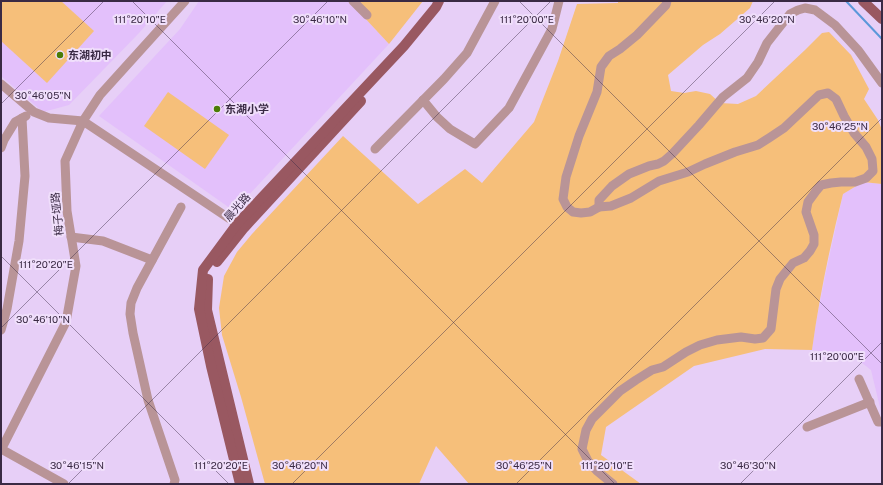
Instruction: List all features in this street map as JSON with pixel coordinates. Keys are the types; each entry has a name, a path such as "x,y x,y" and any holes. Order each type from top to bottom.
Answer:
{"main road":[{"name":"晨光路","path":"240,484 211,366 199,309 203,270 240,226 404,46 436,8 439,1"},
{"name":"晨光路","path":"250,484 207,310 208,274 240,226 409,50 440,12 445,1"},
{"path":"863,1 882,19"}],"street":[{"path":"353,1 367,15"},
{"path":"376,149 467,53 495,1"},
{"path":"423,100 450,129 475,144 509,108 552,29 559,1"},
{"path":"613,484 588,462 582,448 586,430 592,418 620,391 652,370 663,367 700,345 717,340 763,338 771,329 776,289 780,279 793,263 804,258 814,244 814,235 806,212 808,202 821,185 836,182 855,182 866,178 873,171 872,159 866,147 854,132 836,100 828,93 819,95 784,128 758,145 736,152 688,172 659,181 631,198 611,206 599,207 590,212 581,214 573,212 567,207 562,199 566,177 572,156 597,92 601,67 609,56 637,35 666,6 668,1"},
{"name":"梅子垭路","path":"1,449 5,431 66,322 76,266 67,211 65,161 83,121 100,95 180,3"},
{"path":"599,207 599,200 612,186 629,174 664,161 673,153 723,97 747,78 758,62 767,43 790,14 798,10 805,8 815,10 835,25 858,50 882,83"},
{"path":"1,84 34,112 49,118 83,121 240,226"},
{"path":"1,148 15,122 34,112"},
{"path":"1,330 7,309 19,242 25,176 22,118"},
{"path":"174,484 175,480 148,400 130,314 131,303 137,288 181,207"},
{"path":"71,237 103,241 152,260"},
{"path":"859,380 878,422 882,422"},
{"path":"807,427 870,402"},
{"path":"1,449 64,484"}],"shaded area":[{"name":"东湖初中","path":"1,1 167,1 139,33 69,105 43,112 1,76"},
{"path":"1,1 61,1 94,31 47,83 1,41"},
{"name":"东湖小学","path":"199,1 349,1 389,44 234,211 99,116 180,29"},
{"path":"349,1 423,1 389,44"},
{"path":"618,1 753,1 750,8 668,75 671,91 684,93 696,91 710,94 720,103 738,104 756,96 822,33 829,32 851,55 869,89 864,99 878,120 882,130 882,184 863,182 843,194 825,272 812,350 765,349 694,366 606,427 601,455 641,484 469,484 436,446 419,484 265,484 222,335 219,308 224,276 237,252 343,136 418,204 465,169 482,183 534,122 558,61 577,4 618,3"},
{"path":"168,92 229,135 205,169 144,126"},
{"path":"863,182 882,184 882,416 871,370 852,355 812,350 825,276 843,194"}],"waterway":[{"path":"846,1 882,39"}],"place":[{"name":"东湖初中","path":"60,55"},
{"name":"东湖小学","path":"217,109"}]}
